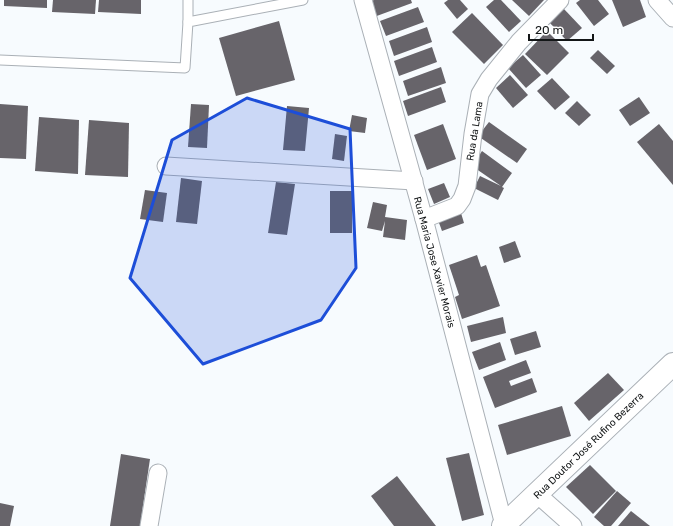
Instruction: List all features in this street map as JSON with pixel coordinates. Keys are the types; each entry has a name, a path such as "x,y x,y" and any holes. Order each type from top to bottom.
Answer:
{"main road":[{"name":"Rua Doutor José Rufino Bezerra","path":"504,526 673,364"}],"street":[{"name":"Rua Maria Jose Xavier Morais","path":"363,0 414,181 504,526"},
{"name":"Rua da Lama","path":"424,219 457,206 462,199 467,186 473,134 480,94 488,79 519,42 560,0"},
{"path":"656,0 673,18"},
{"path":"166,166 414,181"},
{"path":"149,526 158,473"},
{"path":"536,494 573,526"}],"lane":[{"path":"0,60 185,68 188,0"},
{"path":"188,22 303,0"}],"highlighted area":[{"path":"247,98 350,129 356,268 321,320 203,364 130,278 172,140"}],"building":[{"path":"4,0 47,0 47,8 4,6"},
{"path":"53,0 96,0 95,14 52,12"},
{"path":"99,0 141,0 141,14 98,12"},
{"path":"374,0 411,0 412,3 374,17 369,2"},
{"path":"448,0 460,0 468,9 457,19 444,3"},
{"path":"494,0 501,0 521,21 509,32 486,7"},
{"path":"512,0 544,0 529,16"},
{"path":"580,0 598,0 609,14 594,26 576,3"},
{"path":"612,0 640,0 646,17 623,27"},
{"path":"418,7 424,22 386,36 380,21"},
{"path":"564,9 582,28 567,41 549,22"},
{"path":"472,13 503,45 484,64 452,32"},
{"path":"279,21 295,80 236,96 219,38"},
{"path":"427,27 432,42 394,56 389,41"},
{"path":"547,31 569,53 547,75 525,54"},
{"path":"432,47 437,62 399,76 394,61"},
{"path":"598,50 615,66 607,74 590,58"},
{"path":"523,55 541,75 526,88 508,68"},
{"path":"441,67 446,83 408,96 403,81"},
{"path":"510,75 528,95 513,108 496,88"},
{"path":"552,78 570,97 555,110 537,91"},
{"path":"441,87 446,102 408,116 403,101"},
{"path":"639,97 650,113 630,126 619,110"},
{"path":"577,101 591,115 579,126 565,113"},
{"path":"0,104 28,106 26,159 0,158"},
{"path":"191,104 209,105 207,148 188,147"},
{"path":"287,106 309,108 305,151 283,150"},
{"path":"352,115 367,118 365,133 349,131"},
{"path":"39,117 79,120 78,174 35,171"},
{"path":"89,120 129,123 128,177 85,175"},
{"path":"489,122 527,149 517,163 478,136"},
{"path":"443,124 456,159 427,170 414,135"},
{"path":"659,124 673,141 673,185 637,142"},
{"path":"335,134 347,136 344,161 332,159"},
{"path":"482,151 512,173 502,187 504,188 498,200 474,188 480,176 501,186 472,166"},
{"path":"181,178 202,181 197,224 176,222"},
{"path":"276,182 295,184 287,235 268,233"},
{"path":"444,183 450,197 434,204 428,189"},
{"path":"145,190 167,193 163,222 140,219"},
{"path":"330,191 352,191 352,233 330,233"},
{"path":"373,202 387,205 385,217 407,220 405,240 383,237 385,221 382,231 367,228"},
{"path":"461,213 464,223 442,231 438,220"},
{"path":"515,241 521,257 504,263 499,247"},
{"path":"477,255 481,267 486,265 500,306 462,319 455,297 459,295 449,265"},
{"path":"503,317 506,333 471,342 467,326"},
{"path":"536,331 541,347 515,355 510,339"},
{"path":"500,342 506,360 479,370 472,352"},
{"path":"526,360 531,373 509,381 511,386 532,378 537,392 495,408 483,377"},
{"path":"608,373 624,390 589,421 574,403"},
{"path":"562,406 571,436 507,455 498,425"},
{"path":"469,453 484,515 462,521 446,458"},
{"path":"121,454 150,459 140,526 110,526"},
{"path":"590,465 616,491 593,514 566,487"},
{"path":"397,476 436,526 394,526 371,496"},
{"path":"617,491 631,503 611,526 604,526 594,517"},
{"path":"0,503 14,506 10,526 0,526"},
{"path":"631,511 650,526 618,526"}]}
